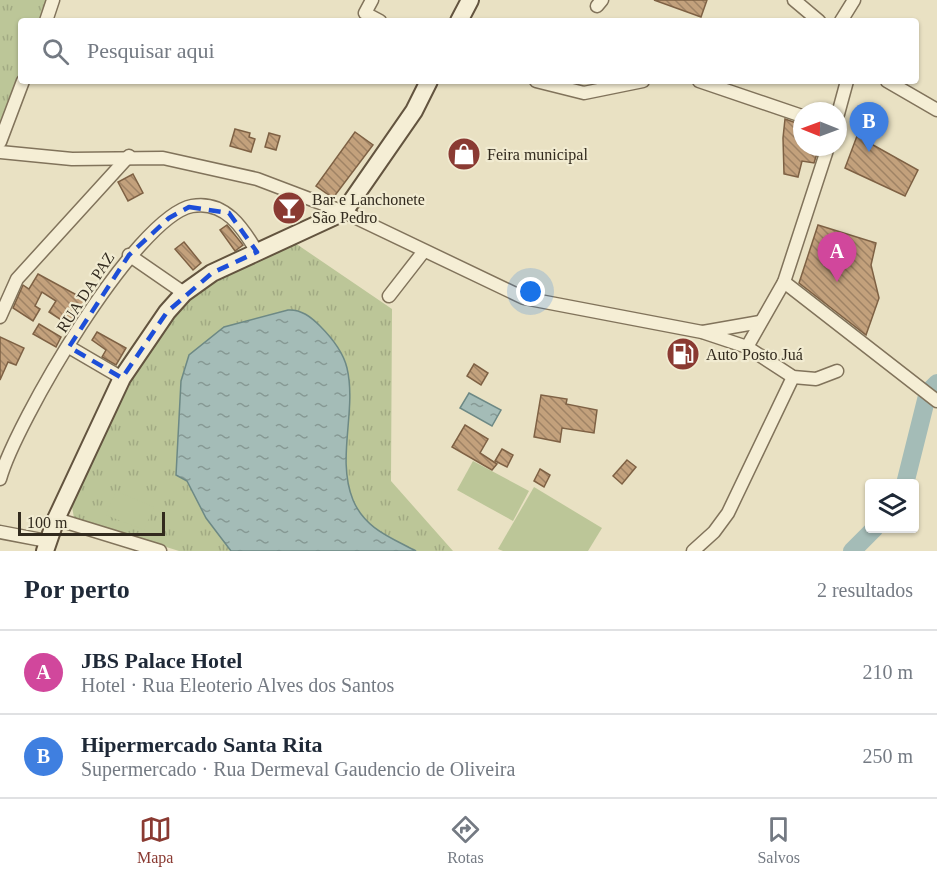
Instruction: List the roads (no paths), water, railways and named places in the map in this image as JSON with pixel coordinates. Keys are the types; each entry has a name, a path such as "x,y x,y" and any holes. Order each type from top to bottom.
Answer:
{"street":[{"path":"47,18 53,0"},
{"path":"372,0 365,13 375,18"},
{"path":"461,18 470,0"},
{"path":"794,0 815,18"},
{"path":"843,18 854,0"},
{"path":"0,142 22,84"},
{"path":"0,532 46,546 56,519 122,378 167,312 184,293 212,273 344,212 414,111 428,84"},
{"path":"549,84 584,93 628,84"},
{"path":"708,84 793,113"},
{"path":"841,102 846,84"},
{"path":"892,84 937,110"},
{"path":"0,152 72,159 106,160 129,156 163,158 257,179 344,212 524,298 702,332 747,347 793,377 816,379 837,370"},
{"path":"1,314 17,279 129,156"},
{"path":"747,347 784,282 825,156"},
{"name":"RUA DA PAZ","path":"0,479 21,430 69,347 129,255 169,218 194,206 213,207 229,213 257,252"},
{"path":"389,296 424,251"},
{"name":"RUA DA PAZ","path":"129,255 184,293"},
{"path":"784,282 936,400"},
{"path":"702,332 760,322"},
{"name":"RUA DA PAZ","path":"69,347 122,378"},
{"path":"693,551 728,513 793,377"},
{"path":"56,519 160,551"}],"water":[{"path":"288,310 301,312 317,323 343,356 347,368 350,401 346,468 348,484 358,510 380,532 416,551 231,551 206,518 187,481 176,475 181,381 189,355 224,327"},
{"path":"469,393 501,410 492,426 460,408"}],"waterway":[{"path":"906,479 928,392 937,383"},
{"path":"852,551 870,533"}],"place":[{"name":"Hipermercado Santa Rita","path":"869,152"},
{"name":"Feira municipal","path":"464,154"},
{"name":"Bar e Lanchonete São Pedro","path":"289,208"},
{"name":"JBS Palace Hotel","path":"837,282"},
{"name":"Auto Posto Juá","path":"683,354"}]}
